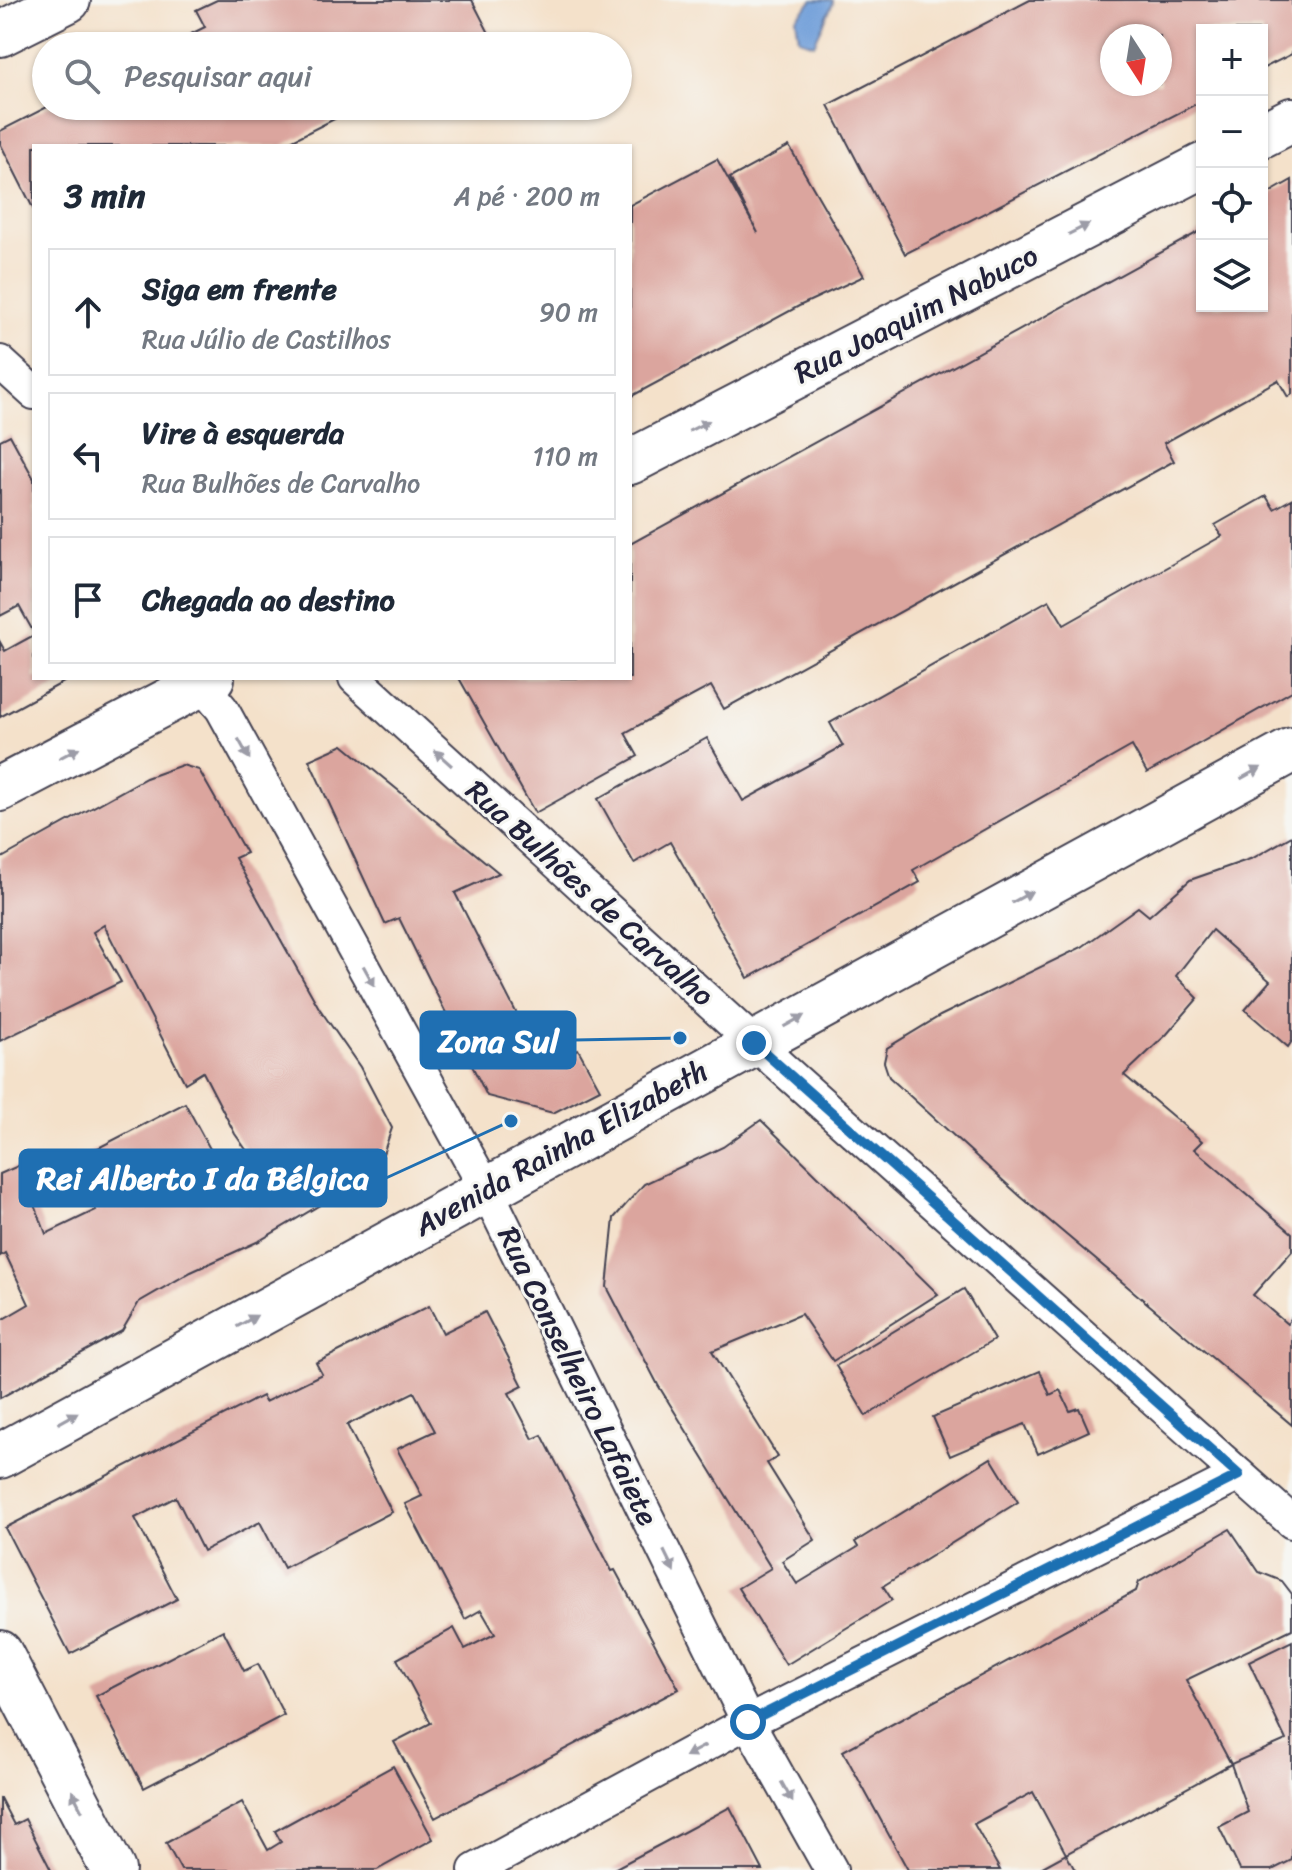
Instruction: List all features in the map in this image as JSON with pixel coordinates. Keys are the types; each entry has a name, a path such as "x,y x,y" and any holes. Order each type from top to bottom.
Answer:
{"main road":[{"path":"0,34 68,0"},
{"path":"1268,132 1292,120"},
{"name":"Rua Joaquim Nabuco","path":"632,461 1198,168"},
{"path":"0,789 204,680"},
{"name":"Avenida Rainha Elizabeth","path":"0,1456 1292,750"},
{"path":"0,1653 113,1870"}],"street":[{"path":"0,362 32,391"},
{"name":"Rua Conselheiro Lafaiete","path":"204,680 486,1189 748,1722 831,1870"},
{"name":"Rua Bulhões de Carvalho","path":"357,680 754,1043 1292,1522"},
{"path":"475,1870 748,1722 1239,1475"}],"water":[{"path":"813,0 833,0 814,44 799,39 796,18"}],"building":[{"path":"217,0 472,0 488,32 195,32 205,27 196,10"},
{"path":"1030,0 1292,0 1292,54 1268,66 1268,24 1196,24 1196,104 905,254 828,105"},
{"path":"32,115 32,120 332,120 285,144 32,144 32,206 0,143 0,131"},
{"path":"789,146 864,276 799,306 632,396 632,204 717,159 758,233 730,178"},
{"path":"1292,180 1292,394 1288,397 1278,380 1164,443 1174,461 724,709 711,686 670,708 625,733 638,756 535,813 460,680 632,680 632,543 1196,233 1196,312 1268,312 1268,194"},
{"path":"10,435 32,475 32,629 19,606 0,616 0,440"},
{"path":"1266,496 1274,509 1292,499 1292,691 1147,773 1132,746 913,870 920,882 748,978 670,842 634,863 598,799 707,738 743,801 843,746 830,723 1049,600 1064,625 1222,536 1215,525"},
{"path":"32,636 32,680 67,680 0,717 0,642 5,651"},
{"path":"343,745 499,873 455,893 543,1065 578,1049 600,1089 553,1113 487,1096 399,918 385,924 309,760"},
{"path":"182,765 199,770 246,853 235,858 319,1008 360,1067 392,1128 377,1171 259,1241 191,1272 139,1302 122,1331 0,1398 0,1321 29,1304 5,1253 0,1256 0,1174 20,1165 46,1234 96,1210 73,1161 185,1103 228,1182 259,1168 235,1134 203,1072 185,1083 104,925 93,932 121,982 0,1041 0,859 146,778"},
{"path":"1292,836 1292,1041 1288,1047 1245,1010 1270,981 1212,930 1176,976 1198,998 1167,1034 1124,1075 1202,1141 1194,1149 1292,1233 1292,1251 1253,1295 1287,1324 1292,1317 1292,1425 1020,1196 889,1077 884,1062 887,1048 940,1016 1082,947 1138,907 1149,916 1190,880 1253,858"},
{"path":"761,1120 938,1294 833,1361 801,1314 712,1351 778,1457 767,1463 815,1540 782,1561 797,1584 858,1547 855,1542 991,1458 1018,1502 883,1586 892,1600 786,1665 738,1588 771,1568 658,1385 607,1287 614,1218 644,1184 723,1147"},
{"path":"964,1289 994,1340 866,1416 836,1366"},
{"path":"429,1306 443,1333 485,1312 523,1386 509,1393 533,1439 542,1435 612,1571 615,1570 679,1689 435,1818 394,1742 431,1723 397,1659 454,1628 465,1649 495,1634 481,1610 465,1619 405,1504 422,1496 397,1449 435,1431 414,1392 347,1425 392,1512 284,1568 260,1522 203,1551 176,1497 135,1518 177,1599 70,1654 5,1528 262,1396 265,1402 322,1374 316,1363"},
{"path":"1040,1371 1050,1395 1060,1390 1070,1411 1079,1408 1089,1431 1038,1454 1025,1424 950,1456 933,1417"},
{"path":"1230,1529 1259,1572 1282,1581 1292,1594 1292,1629 1186,1680 1231,1764 1066,1854 1033,1792 974,1824 1000,1870 908,1870 843,1751 1136,1591 1139,1582"},
{"path":"223,1630 244,1671 258,1664 284,1715 144,1788 96,1696"},
{"path":"1292,1641 1292,1860 1272,1870 1240,1870 1219,1827 1248,1812 1231,1764 1286,1740 1249,1662"},
{"path":"393,1766 433,1839 377,1870 181,1870 166,1843 242,1802 268,1850 281,1842 275,1831"},
{"path":"0,1798 14,1825 25,1819 51,1870 0,1870"},
{"path":"730,1807 763,1870 612,1870 665,1842"},
{"path":"1066,1854 1075,1870 1037,1870"}],"place":[{"name":"Zona Sul","path":"680,1038"},
{"name":"Rei Alberto I da Bélgica","path":"511,1121"}],"route":[{"path":"748,1722 1239,1475 754,1043"}]}
